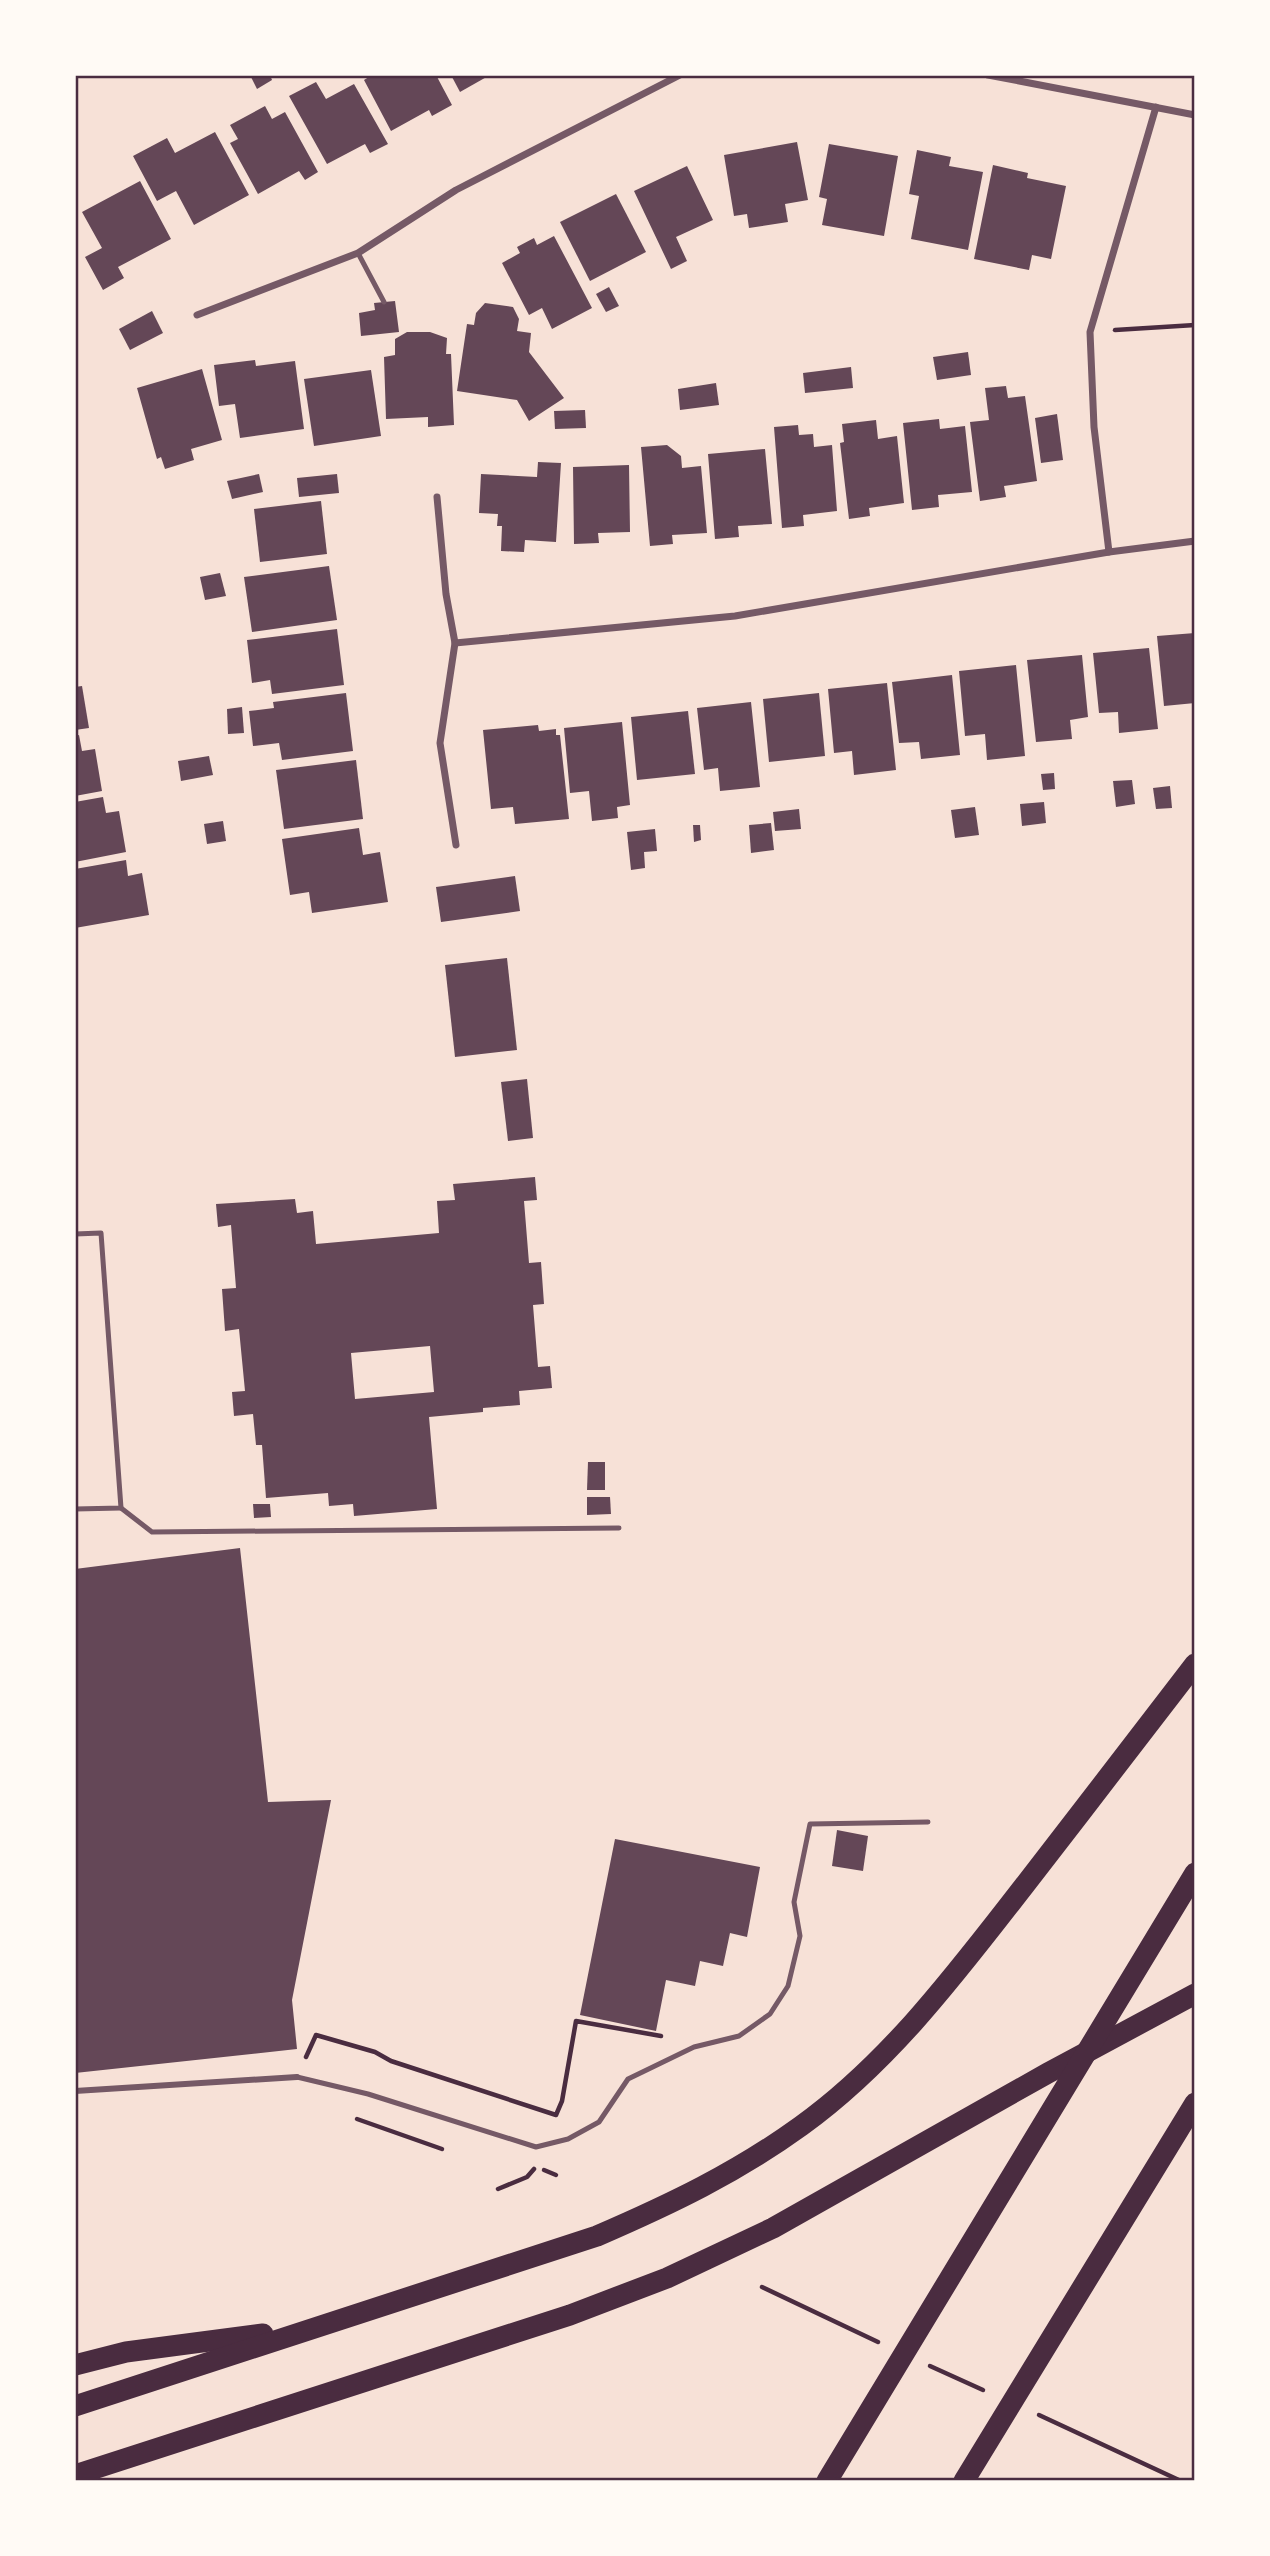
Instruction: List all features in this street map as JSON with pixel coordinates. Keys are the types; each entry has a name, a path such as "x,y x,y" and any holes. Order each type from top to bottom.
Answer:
{"highway":[{"path":"75,2406 597,2236 668,2206 732,2173 803,2125 886,2052 944,1988 1195,1664"},
{"path":"827,2481 1195,1872"},
{"path":"75,2475 570,2315 667,2278 773,2228 1195,1994"},
{"path":"964,2481 1195,2103"},
{"path":"75,2365 126,2352 313,2328"}],"street":[{"path":"197,315 358,253 456,190 680,75"},
{"path":"988,75 1195,115"},
{"path":"1109,552 1094,427 1090,332 1156,107"},
{"path":"437,497 446,594 455,643 440,743 456,845"},
{"path":"455,643 735,616 1109,552 1195,541"},
{"path":"75,2091 297,2077"}],"lane":[{"path":"358,253 384,302"},
{"path":"75,1234 101,1233 121,1508"},
{"path":"75,1510 121,1508 152,1532 619,1528"},
{"path":"297,2077 368,2094 536,2147 568,2139 598,2122 628,2079 694,2047 739,2036 770,2014 788,1986 800,1936 794,1902 810,1824 928,1822"}],"path":[{"path":"1090,332 1195,325"},
{"path":"297,2077 316,2035 375,2052 391,2061 556,2115 562,2101 576,2021 661,2036"},
{"path":"355,2118 442,2149"},
{"path":"498,2189 527,2177 536,2166"},
{"path":"762,2287 883,2344"},
{"path":"920,2361 984,2390"},
{"path":"1035,2413 1181,2481"}],"building":[{"path":"250,75 270,75 272,80 257,89"},
{"path":"372,75 436,75 452,105 432,116 429,110 391,131 364,80"},
{"path":"451,75 490,75 460,92"},
{"path":"316,82 326,99 354,84 388,144 370,153 365,144 327,164 289,96"},
{"path":"265,106 272,119 285,112 318,172 305,180 299,171 258,194 230,143 238,139 230,125"},
{"path":"215,132 249,195 194,225 176,191 157,201 133,156 167,138 175,153"},
{"path":"797,142 808,200 785,204 788,222 749,228 747,214 734,216 724,155"},
{"path":"829,144 898,156 884,236 822,225 827,199 819,197"},
{"path":"917,150 951,157 949,166 983,172 968,250 911,239 919,196 909,194"},
{"path":"993,165 1028,173 1027,178 1066,186 1051,259 1032,255 1029,270 974,259"},
{"path":"687,166 713,220 676,237 687,261 671,269 634,191"},
{"path":"140,181 171,239 118,267 124,278 103,290 85,257 102,248 82,212"},
{"path":"616,194 646,252 590,281 560,222"},
{"path":"554,236 592,308 552,329 542,308 529,315 502,263 520,253 517,247 534,238 537,245"},
{"path":"609,287 619,306 606,312 596,294"},
{"path":"395,301 399,332 361,336 359,313 375,310 374,303"},
{"path":"485,303 513,307 519,319 517,331 531,333 529,352 564,398 529,421 517,400 457,391 467,324 474,325 476,313"},
{"path":"152,311 163,333 130,350 119,329"},
{"path":"407,332 430,332 447,338 446,354 451,354 454,425 428,427 428,417 386,419 384,357 395,355 395,339"},
{"path":"968,352 971,375 937,380 933,357"},
{"path":"255,360 256,366 295,361 304,429 240,438 235,404 219,406 214,365"},
{"path":"851,367 853,388 805,393 803,373"},
{"path":"202,369 222,440 191,449 194,460 165,469 161,457 157,459 137,388"},
{"path":"371,370 381,436 314,446 304,379"},
{"path":"716,383 719,405 680,410 678,389"},
{"path":"1006,386 1008,398 1025,396 1037,481 1004,486 1006,497 980,501 970,422 989,420 985,388"},
{"path":"585,410 586,428 555,429 554,411"},
{"path":"1057,414 1063,460 1041,463 1035,418"},
{"path":"939,419 940,429 965,426 972,492 938,495 939,507 912,510 903,423"},
{"path":"876,420 878,439 897,436 904,503 869,508 870,516 849,519 840,443 844,442 842,424"},
{"path":"798,425 799,435 813,434 814,447 832,445 837,511 803,515 804,526 782,528 774,427"},
{"path":"667,445 681,456 682,468 701,466 707,533 672,535 673,544 650,546 641,447"},
{"path":"765,449 772,524 738,526 739,537 715,539 708,454"},
{"path":"538,462 561,463 556,542 525,540 524,552 501,551 502,526 497,526 498,514 479,513 481,474 537,477"},
{"path":"629,465 630,532 598,533 599,543 574,544 573,467"},
{"path":"259,474 263,492 232,499 227,481"},
{"path":"337,474 339,493 299,497 297,478"},
{"path":"321,501 327,554 260,562 254,509"},
{"path":"329,566 337,620 252,632 244,577"},
{"path":"220,573 226,596 205,600 200,577"},
{"path":"337,629 344,685 272,694 270,680 252,683 247,640"},
{"path":"1195,633 1195,703 1164,706 1157,636"},
{"path":"1149,648 1158,729 1119,733 1118,712 1099,713 1093,653"},
{"path":"1082,655 1088,717 1070,720 1072,739 1036,742 1027,660"},
{"path":"1016,665 1025,756 987,760 985,734 965,736 959,671"},
{"path":"952,675 960,755 921,759 919,742 899,743 892,682"},
{"path":"887,683 896,770 854,775 852,751 834,753 828,689"},
{"path":"82,686 89,728 75,730 75,687"},
{"path":"346,693 353,751 282,760 279,743 253,746 249,711 274,708 273,702"},
{"path":"819,693 825,756 769,762 763,699"},
{"path":"751,702 760,787 720,791 718,768 704,770 697,708"},
{"path":"242,707 244,733 228,734 227,709"},
{"path":"688,711 695,774 637,780 631,717"},
{"path":"622,722 630,805 617,807 618,818 592,821 589,791 570,793 564,728"},
{"path":"538,725 539,731 556,729 556,735 560,735 569,819 515,824 513,807 491,809 483,730"},
{"path":"79,735 82,751 95,749 102,791 75,796 75,736"},
{"path":"209,756 213,775 181,781 178,761"},
{"path":"356,760 363,819 284,829 276,770"},
{"path":"1054,773 1055,789 1043,790 1041,774"},
{"path":"1132,780 1135,804 1116,807 1113,781"},
{"path":"1170,786 1172,808 1156,809 1153,788"},
{"path":"103,797 106,813 119,811 126,852 75,862 75,802"},
{"path":"1044,802 1046,823 1022,826 1020,804"},
{"path":"975,807 979,835 955,838 951,810"},
{"path":"799,809 801,829 775,831 773,812"},
{"path":"223,821 226,841 207,844 204,824"},
{"path":"771,823 774,850 751,853 749,825"},
{"path":"693,825 700,825 701,840 694,842"},
{"path":"359,828 363,855 380,852 388,902 312,913 309,892 290,895 282,839"},
{"path":"655,829 657,851 644,852 645,868 631,870 627,832"},
{"path":"126,860 128,876 142,873 149,915 75,928 75,869"},
{"path":"515,876 520,911 441,922 436,887"},
{"path":"507,958 517,1050 455,1057 445,965"},
{"path":"527,1079 533,1138 508,1141 501,1082"},
{"path":"535,1177 537,1200 524,1201 529,1263 541,1262 544,1304 533,1305 538,1367 550,1366 552,1388 519,1391 520,1405 483,1408 483,1412 429,1417 437,1509 354,1516 353,1504 329,1506 328,1493 266,1498 262,1445 256,1445 253,1414 234,1416 232,1392 245,1391 239,1329 225,1331 222,1289 236,1288 231,1225 218,1227 216,1204 295,1199 297,1213 313,1211 316,1244 439,1233 437,1201 455,1200 453,1184","holes":["430,1346 434,1392 355,1399 351,1353"]},
{"path":"588,1462 605,1462 605,1490 587,1490"},
{"path":"587,1497 610,1497 611,1514 587,1515"},
{"path":"253,1504 270,1504 271,1517 254,1518"},
{"path":"240,1548 268,1802 331,1800 292,2000 297,2049 75,2073 75,1569"},
{"path":"837,1830 868,1836 863,1871 832,1866"},
{"path":"615,1839 760,1867 747,1937 730,1933 723,1966 700,1961 695,1986 666,1980 656,2031 580,2015"}]}
